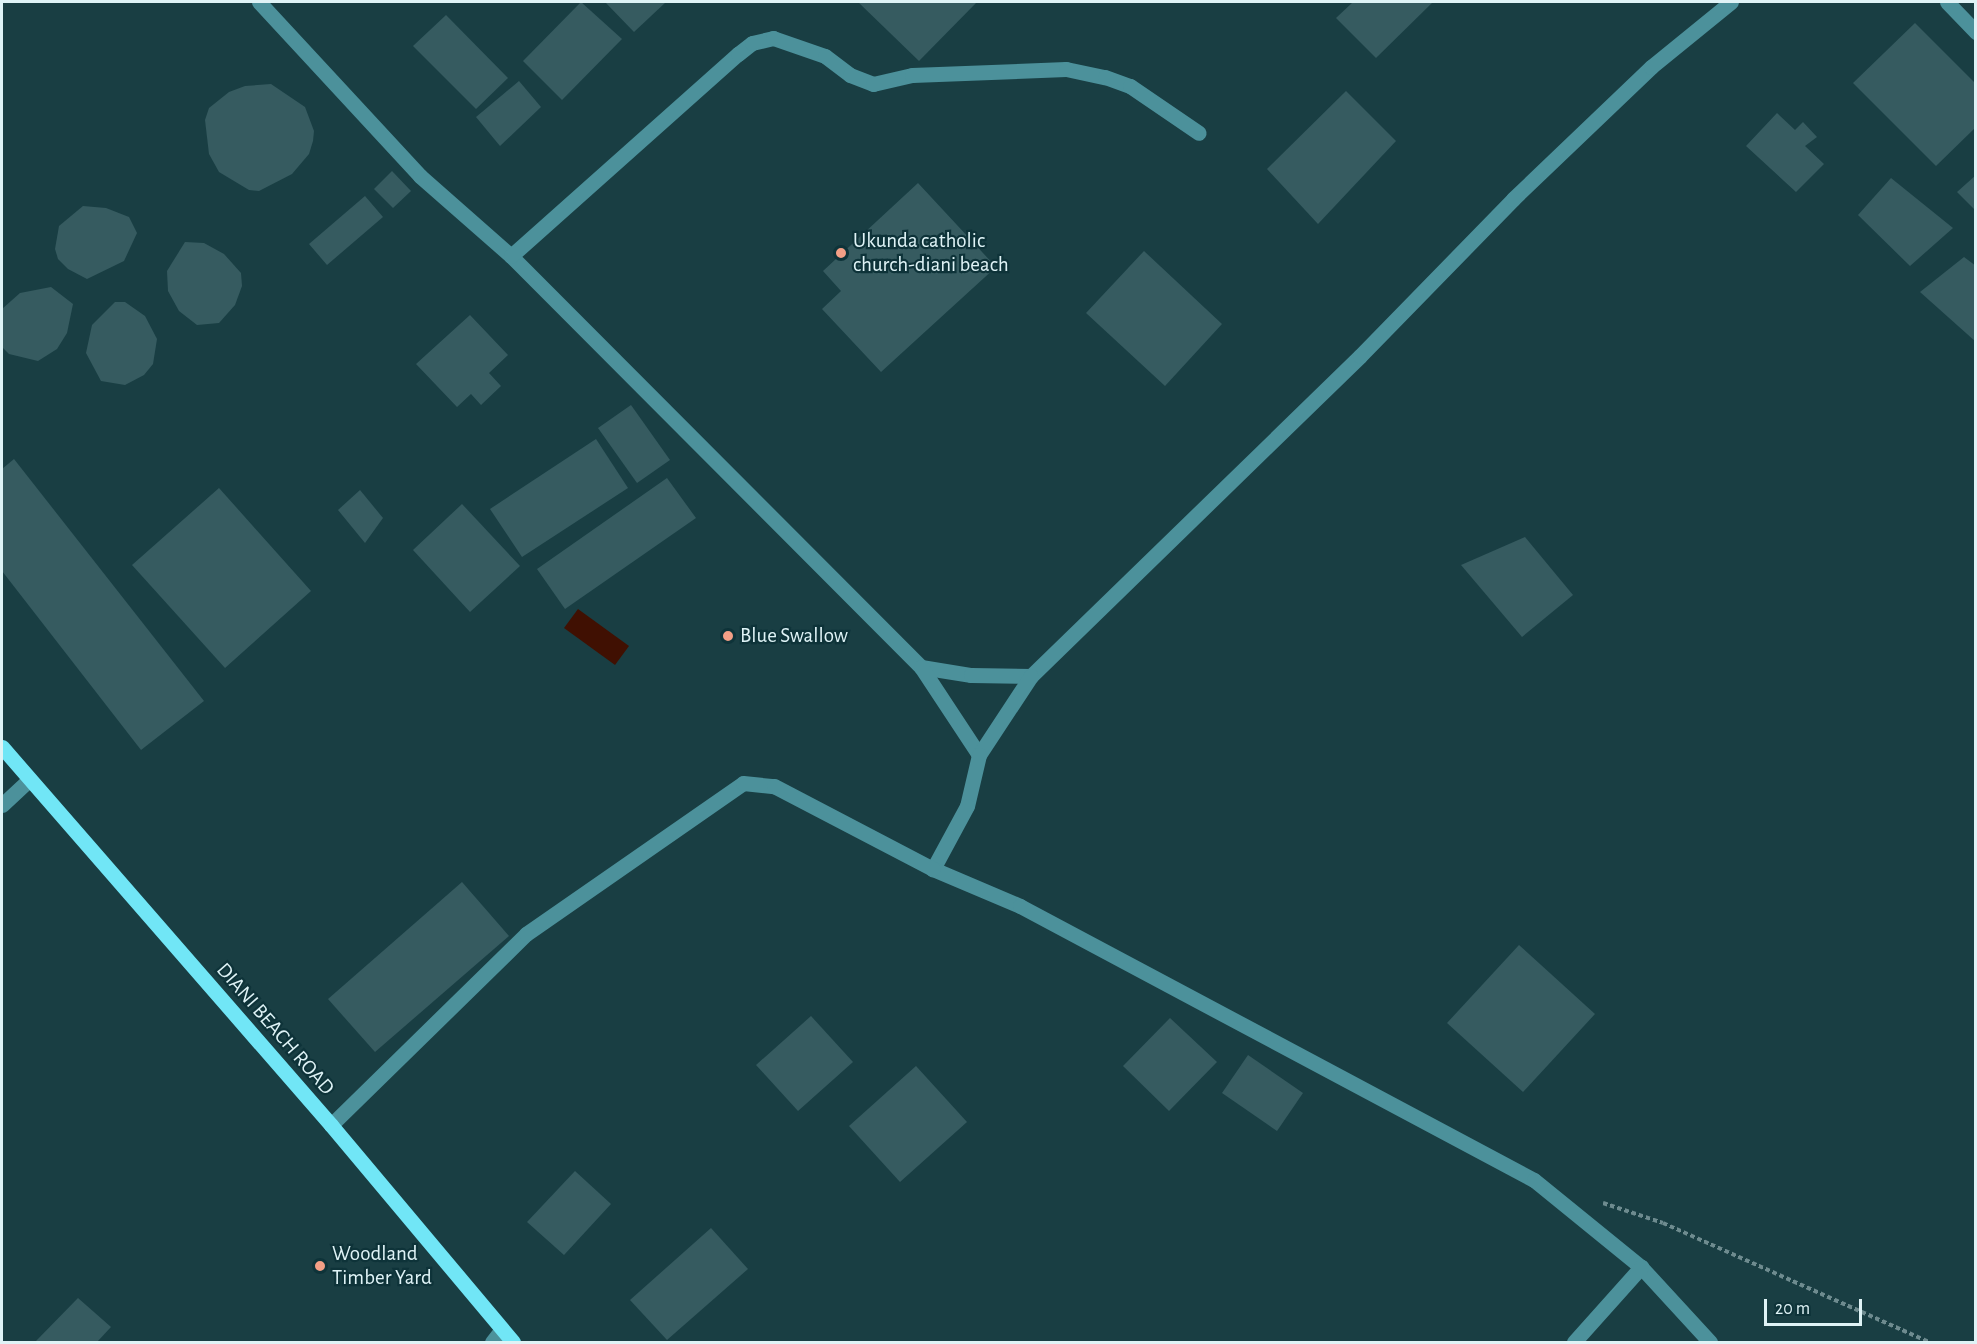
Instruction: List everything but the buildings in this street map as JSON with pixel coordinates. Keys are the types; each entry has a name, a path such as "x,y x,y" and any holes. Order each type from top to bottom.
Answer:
{"main road":[{"name":"DIANI BEACH ROAD","path":"2,747 331,1125 513,1342"}],"street":[{"path":"259,2 420,176 511,256 921,668 979,755"},
{"path":"933,869 967,806 979,755 1031,676 1360,356 1513,199 1651,67 1731,2"},
{"path":"1947,2 1976,32"},
{"path":"511,256 738,54 752,43 773,38 825,56 850,75 873,84 912,75 1066,69 1105,77 1130,86 1198,132"},
{"path":"921,668 971,675 1031,676"},
{"path":"2,805 29,780"},
{"path":"331,1125 526,934 743,783 774,786 933,869 1020,906 1534,1180 1641,1267 1710,1342"},
{"path":"1574,1342 1641,1267"},
{"path":"492,1342 501,1329"}],"path":[{"path":"1599,1201 1663,1223 1929,1342"}],"shaded area":[{"path":"578,609 629,646 615,665 564,628"}],"place":[{"name":"Ukunda catholic church-diani beach","path":"841,253"},
{"name":"Blue Swallow","path":"728,636"},
{"name":"Woodland Timber Yard","path":"320,1266"}]}
